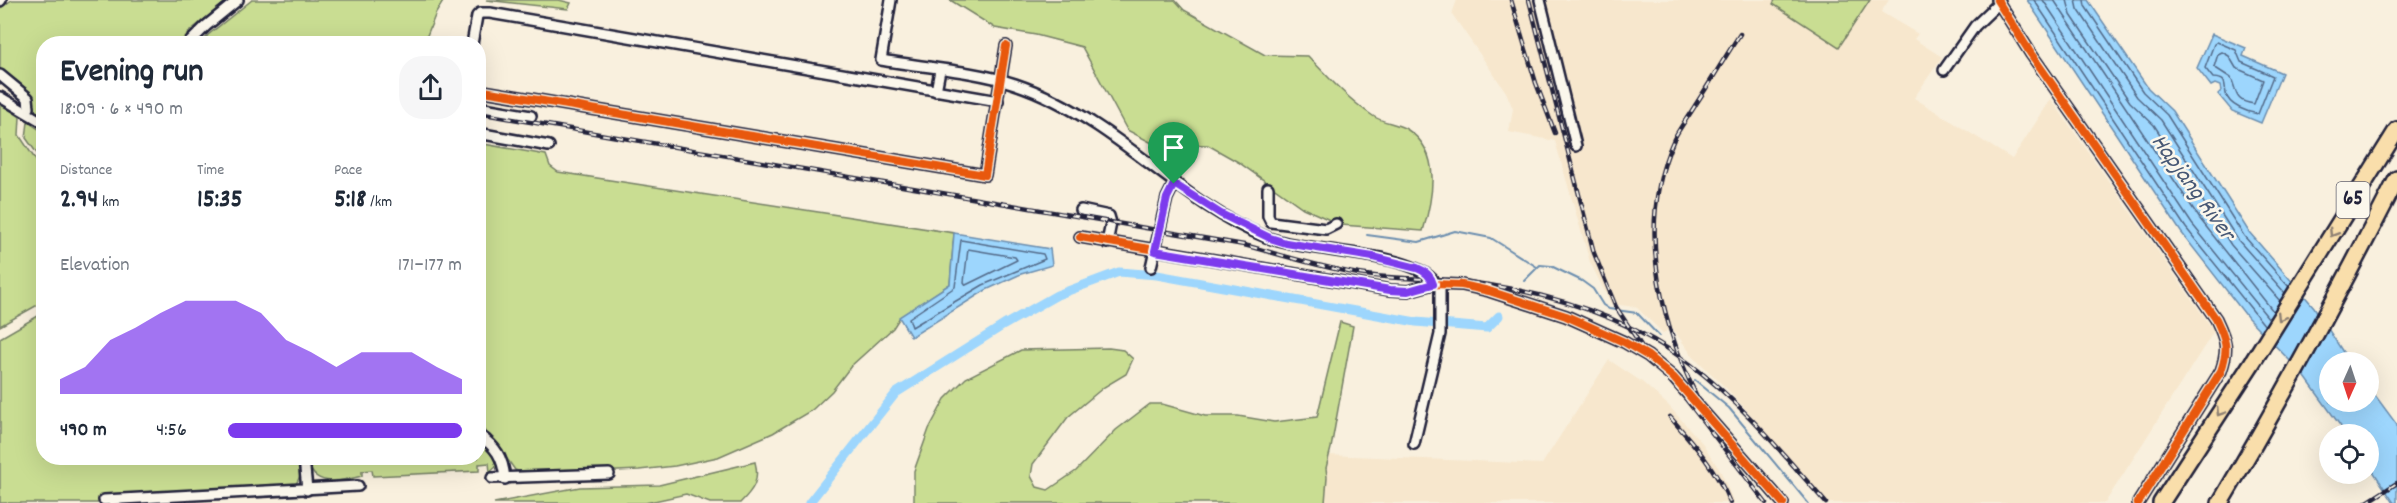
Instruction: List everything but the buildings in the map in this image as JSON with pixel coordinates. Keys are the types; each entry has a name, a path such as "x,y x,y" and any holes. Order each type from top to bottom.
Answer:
{"main road":[{"name":"65","path":"2161,503 2252,363 2397,130"},
{"name":"65","path":"2220,503 2284,395 2334,304 2397,179"}],"street":[{"path":"196,36 238,0"},
{"path":"877,80 891,0"},
{"path":"1540,0 1576,146"},
{"path":"1944,70 1975,26 1998,2 2031,54 2216,319 2226,345 2227,355 2221,371 2138,503"},
{"path":"473,36 477,16 480,13 490,13 998,101"},
{"path":"486,91 985,175 1006,46"},
{"path":"881,60 1001,80 1030,90 1087,120 1174,184 1221,214 1265,236 1286,243 1373,257 1424,271 1437,284 1441,325 1414,444"},
{"path":"936,91 940,70"},
{"path":"0,75 28,98 29,108"},
{"path":"0,97 36,118"},
{"path":"486,108 531,116"},
{"path":"486,134 549,146"},
{"path":"1151,267 1167,198 1174,184"},
{"path":"1265,236 1271,222 1268,216 1268,189"},
{"path":"1081,210 1109,216 1111,223 1107,243"},
{"path":"1271,222 1326,229 1336,224"},
{"path":"1080,237 1390,290 1408,291 1437,284 1462,285 1533,304 1600,330 1648,356 1679,384 1783,503"},
{"path":"486,440 501,456 505,479"},
{"path":"305,465 307,490"},
{"path":"492,478 609,474"},
{"path":"104,500 358,486"}],"shaded area":[{"path":"1457,0 1889,0 1881,12 1918,34 1914,39 1942,57 1914,98 2012,159 2051,99 2214,331 2105,503 1829,503 1732,394 1692,355 1672,328 1663,333 1636,307 1611,304 1590,262 1555,141 1509,132 1513,109 1506,92 1452,14"},
{"path":"1609,360 1642,382 1668,405 1703,444 1721,472 1734,503 1325,503 1327,455 1542,464"}],"green space":[{"path":"12,0 228,0 186,36 36,36 36,113 26,92 0,69 0,8"},
{"path":"252,0 444,0 427,36 208,35"},
{"path":"486,0 559,0 571,3 568,9"},
{"path":"950,0 1175,0 1184,10 1265,55 1308,56 1364,110 1377,118 1408,130 1419,139 1426,150 1432,176 1430,204 1423,231 1341,225 1303,208 1238,162 1208,145 1152,143 1127,130 1082,47 1036,35 995,28"},
{"path":"1775,0 1870,0 1839,47 1773,4"},
{"path":"0,103 20,117 19,135 36,160 36,306 0,326"},
{"path":"28,122 36,127 36,152 26,138"},
{"path":"486,144 546,155 550,166 558,172 954,233 950,284 900,317 893,328 851,366 832,391 812,410 773,433 718,457 675,466 639,470 531,475 515,470 486,432"},
{"path":"36,317 36,465 299,465 300,476 295,486 285,488 100,497 98,503 0,503 0,338"},
{"path":"1340,322 1353,326 1326,468 1325,503 914,503 914,471 929,429 945,399 966,378 1021,350 1109,348 1123,350 1133,359 1126,374 1104,387 1068,417 1033,464 1031,476 1037,487 1048,490 1076,471 1116,430 1150,404 1162,404 1205,416 1238,416 1274,422 1317,417"},
{"path":"486,444 494,454 497,466 490,472 489,463 486,463"},
{"path":"755,462 756,480 749,494 740,503 710,503 686,494 645,503 494,503 580,487 659,485"},
{"path":"309,465 479,465 479,471 373,476 372,470 362,471 362,476 335,481 320,478"}],"water":[{"name":"Hapjang River","path":"2027,0 2088,0 2148,88 2172,111 2249,232 2314,307 2343,352 2319,352 2319,396 2303,374 2248,318 2181,232"},
{"path":"2212,34 2246,48 2243,56 2282,73 2261,123 2232,111 2218,94 2221,91 2220,86 2215,84 2211,86 2197,68"},
{"path":"954,233 1050,249 1052,265 1021,274 986,290 911,337 899,317 950,284"},
{"path":"2379,401 2397,425 2397,503 2394,503 2379,480 2379,424 2339,424 2330,412 2379,412"}],"waterway":[{"path":"1367,235 1419,242 1455,231 1491,238 1537,267"},
{"path":"1524,281 1540,265 1551,266 1593,289 1603,305 1609,309 1637,313 1659,336"},
{"path":"809,503 896,393 1004,325 1057,295 1119,272 1157,275 1416,322 1487,328 1499,316"},
{"path":"1695,380 1729,408 1808,503"}],"railway":[{"path":"1511,0 1536,83 1555,133"},
{"path":"1529,0 1594,253 1616,307 1648,356 1685,398 1766,503"},
{"path":"1707,417 1691,385 1666,316 1655,245 1656,209 1662,174 1674,139 1740,34"},
{"path":"486,114 1244,245 1359,274 1449,280 1544,296 1606,317 1635,330 1690,364 1745,412 1826,503"},
{"path":"1670,417 1711,468 1730,503"},
{"path":"2366,503 2397,483"}],"cycle path":[{"path":"1997,0 2031,54 2216,319 2224,339 2226,350 2221,371 2138,503"},
{"path":"486,91 985,175 1006,46"},
{"path":"1080,237 1390,290 1408,291 1433,284 1462,285 1489,291 1566,316 1624,342 1648,356 1673,377 1783,503"}],"route":[{"path":"1174,184 1221,214 1263,236 1286,243 1373,257 1417,268 1424,271 1432,279 1433,284 1417,290 1390,290 1155,251 1167,198 1174,184"}]}
